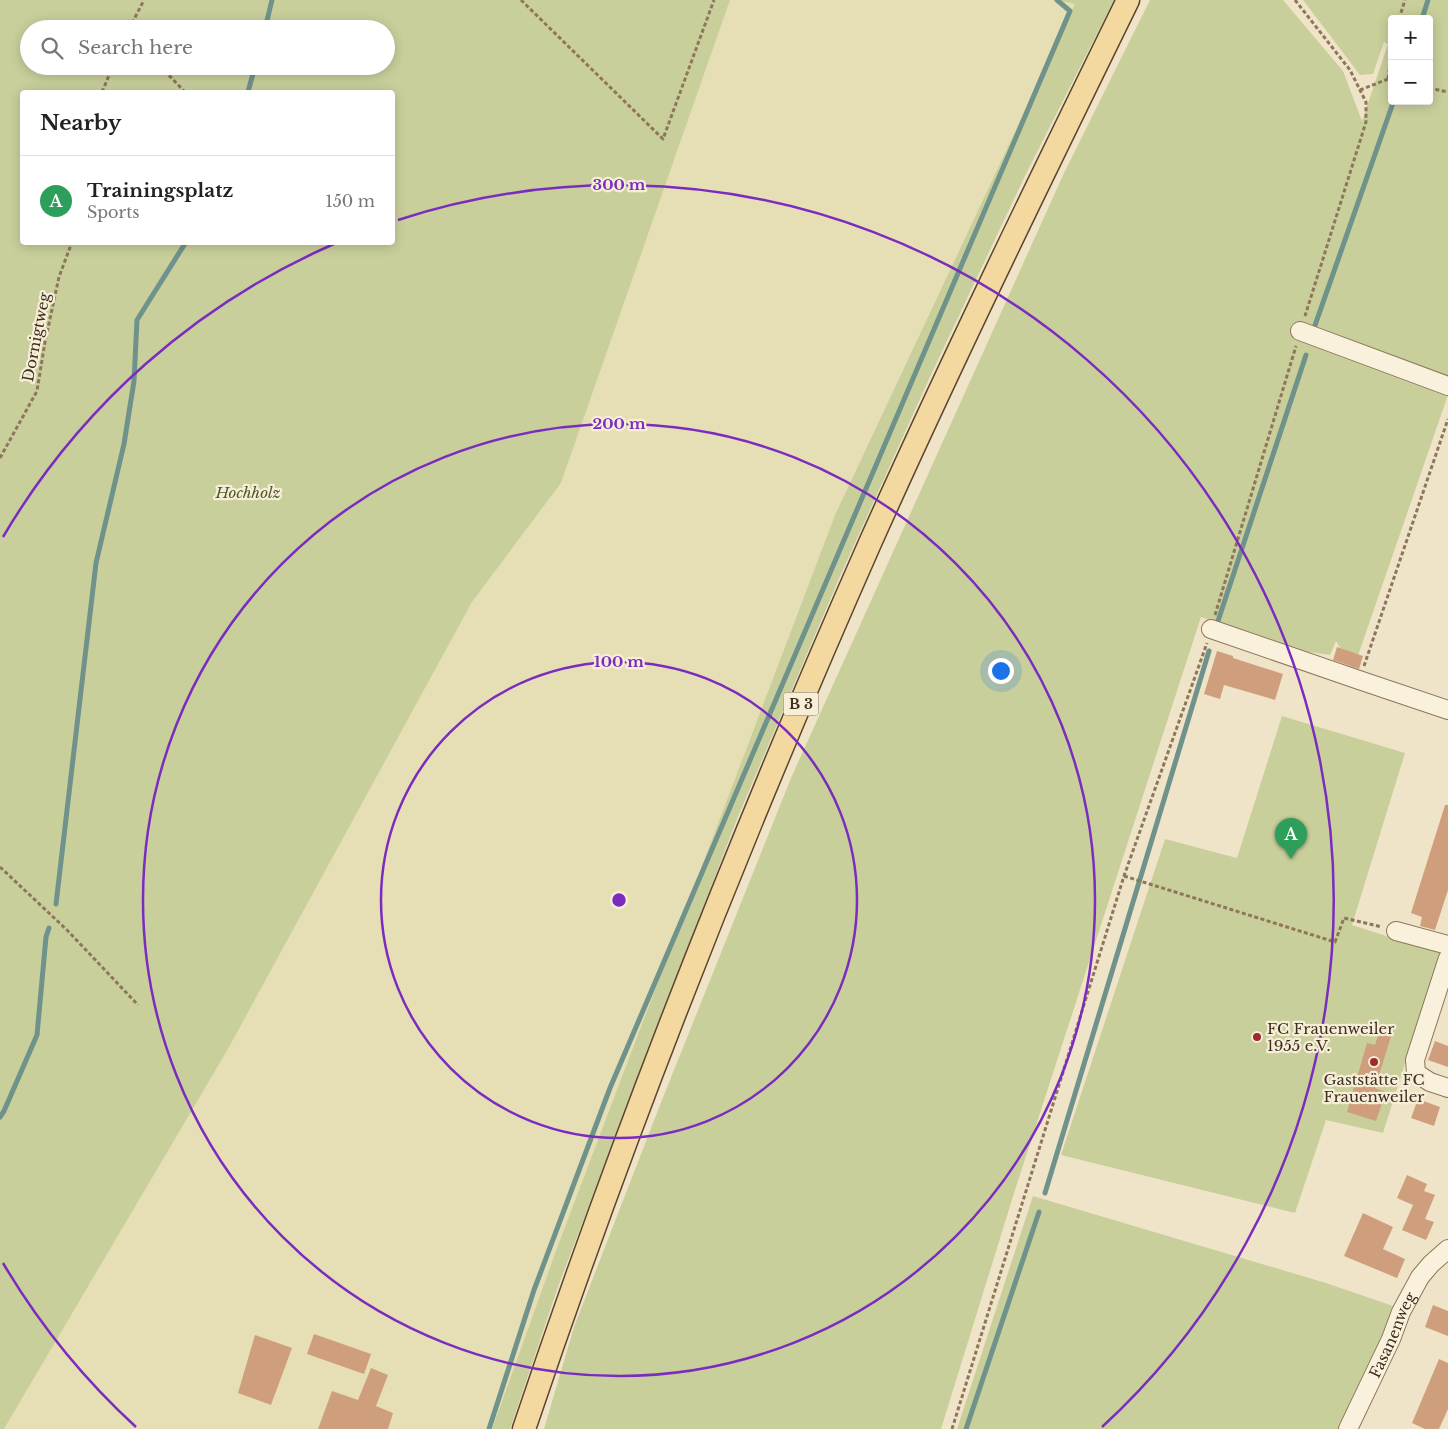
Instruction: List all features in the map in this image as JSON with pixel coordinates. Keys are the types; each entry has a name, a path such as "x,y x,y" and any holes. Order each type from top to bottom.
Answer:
{"main road":[{"name":"B 3","path":"524,1429 634,1121 755,812 871,541 1007,248 1128,0"}],"street":[{"path":"1300,331 1448,386"},
{"path":"1212,629 1448,710"},
{"path":"1396,931 1448,944"},
{"path":"1448,958 1415,1060 1416,1073 1430,1082 1448,1088"},
{"name":"Fasanenweg","path":"1348,1429 1391,1339 1401,1312 1416,1284 1431,1264 1448,1249"}],"path":[{"path":"134,20 144,0"},
{"path":"521,0 663,139 714,0"},
{"path":"952,1429 1125,876 1212,629 1300,331 1366,122 1366,102 1350,70 1295,0"},
{"path":"1400,15 1405,0"},
{"path":"103,90 109,75"},
{"path":"169,75 183,90"},
{"path":"1360,90 1388,80"},
{"path":"1433,89 1448,92"},
{"name":"Dornigtweg","path":"0,458 37,391 59,277 71,245"},
{"path":"1358,680 1448,419"},
{"path":"0,866 67,930 138,1005"},
{"path":"1125,876 1335,942 1344,918 1396,931"}],"shaded area":[{"path":"730,0 1056,0 1075,4 835,515 557,1248 492,1429 4,1429 228,1049 472,602 561,483"}],"green space":[{"name":"Hochholz","path":"0,0 730,0 561,483 472,602 228,1049 4,1429 0,1429"},
{"path":"1056,0 1114,0 1025,176 929,379 841,574 737,819 559,1284 510,1429 492,1429 557,1248 835,515 1075,4"},
{"path":"1150,0 1283,0 1343,71 1362,121 1388,44 1384,42 1373,74 1360,75 1303,0 1448,0 1448,395 1353,670 1336,641 1330,655 1294,650 1201,617 1015,1190 941,1429 544,1429 574,1327 660,1105 791,778 1064,173"},
{"name":"FC Frauenweiler 1955 e.V.","path":"1282,716 1405,753 1352,925 1440,953 1383,1133 1326,1120 1295,1213 1061,1155 1165,839 1237,858"},
{"path":"1033,1196 1326,1283 1396,1307 1338,1429 957,1429"}],"building":[{"path":"1337,647 1363,656 1359,669 1333,660"},
{"path":"1217,651 1283,674 1275,700 1224,685 1220,699 1204,694"},
{"path":"1445,805 1448,805 1448,890 1435,930 1420,926 1422,917 1411,913"},
{"path":"1381,1026 1393,1030 1375,1088 1386,1092 1376,1121 1347,1112 1367,1043 1375,1045"},
{"path":"1435,1041 1448,1046 1448,1067 1428,1060"},
{"path":"1418,1099 1440,1107 1434,1126 1411,1118"},
{"path":"1407,1175 1427,1184 1424,1191 1435,1195 1425,1219 1434,1222 1426,1240 1402,1230 1413,1205 1397,1198"},
{"path":"1363,1213 1393,1227 1383,1249 1405,1259 1397,1278 1344,1256"},
{"path":"1433,1305 1448,1311 1448,1336 1425,1327"},
{"path":"314,1334 371,1354 364,1374 307,1354"},
{"path":"255,1335 292,1348 271,1405 238,1393"},
{"path":"1439,1359 1448,1363 1448,1409 1439,1429 1425,1429 1412,1423"},
{"path":"371,1368 388,1375 376,1406 393,1413 388,1429 318,1429 332,1391 358,1400"}],"waterway":[{"path":"267,20 272,0"},
{"path":"489,1429 534,1290 610,1088 1070,11 1057,0"},
{"path":"1423,15 1428,0"},
{"path":"249,90 253,75"},
{"path":"1313,331 1392,105"},
{"path":"56,904 96,563 124,444 134,381 137,320 184,245"},
{"path":"1218,621 1306,355"},
{"path":"1045,1193 1209,651"},
{"path":"0,1117 37,1035 46,937 49,928"},
{"path":"966,1429 1039,1212"}],"place":[{"name":"Trainingsplatz","path":"1291,859"},
{"name":"FC Frauenweiler 1955 e.V.","path":"1257,1037"},
{"name":"Gaststätte FC Frauenweiler","path":"1374,1062"}]}
